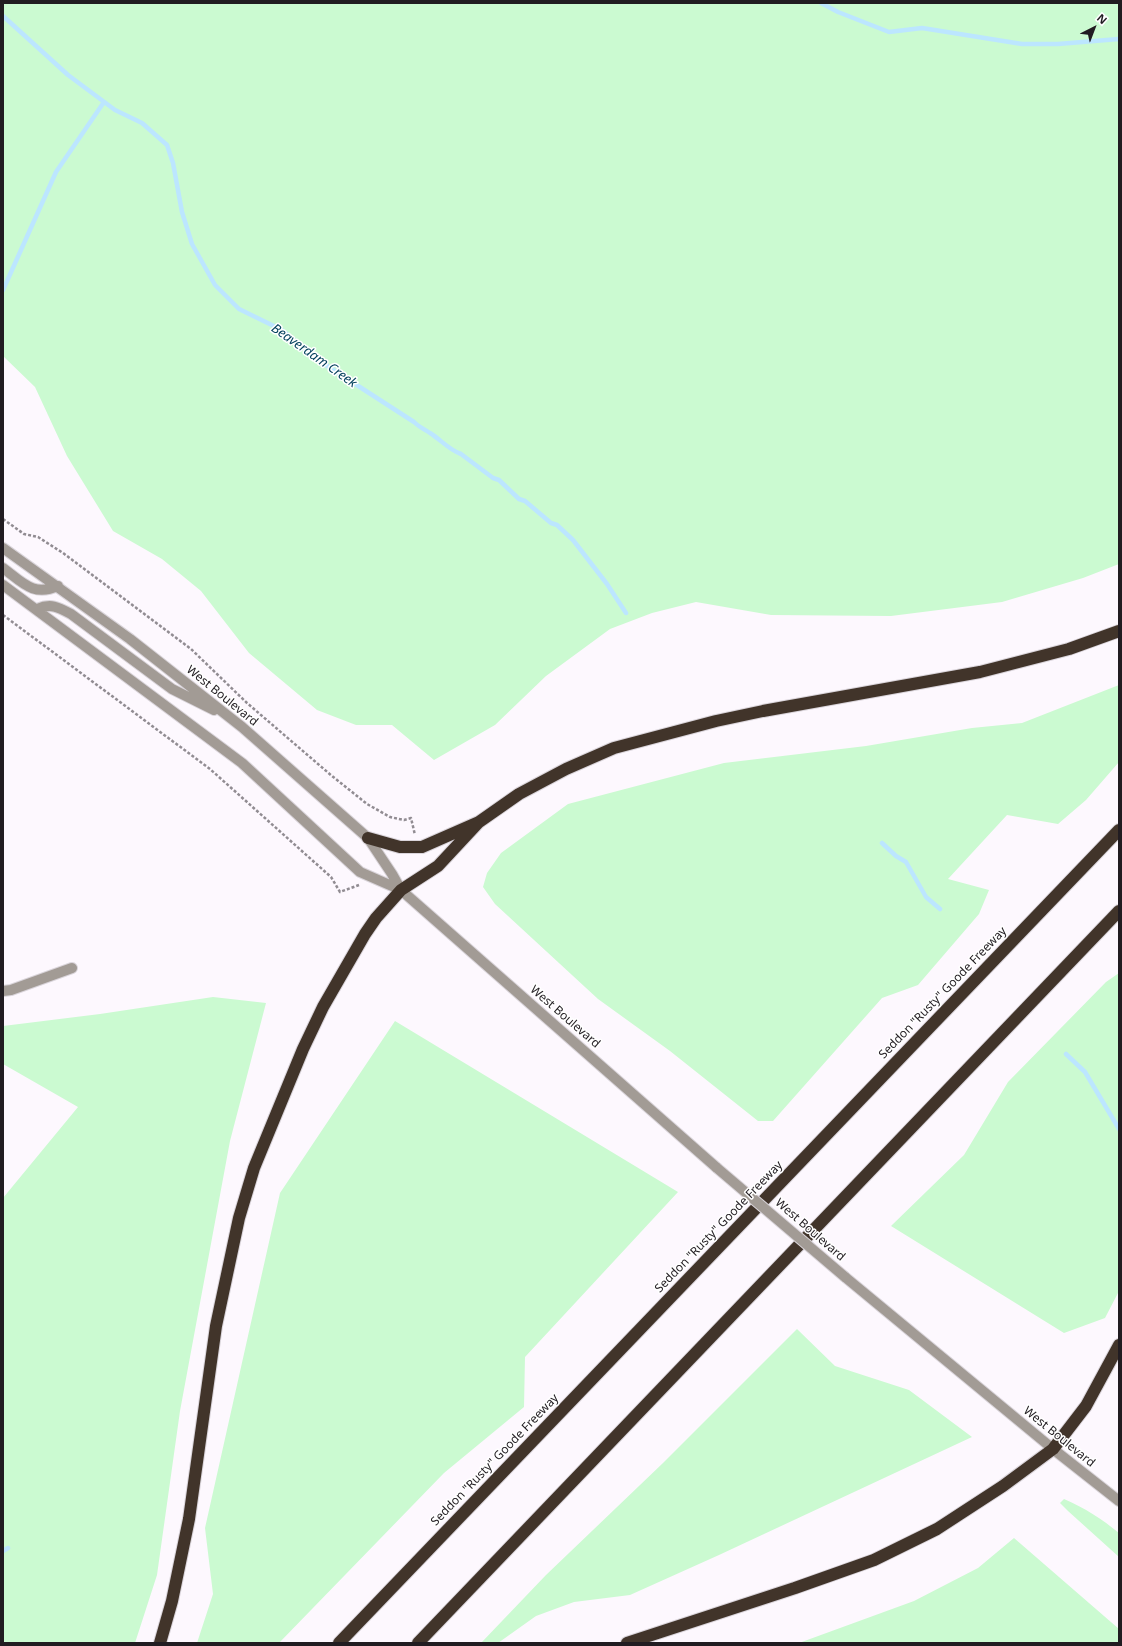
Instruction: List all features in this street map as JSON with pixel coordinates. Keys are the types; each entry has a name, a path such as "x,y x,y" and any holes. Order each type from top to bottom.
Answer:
{"highway":[{"path":"160,1643 172,1601 189,1518 216,1326 239,1218 254,1168 303,1049 323,1007 365,934 376,918 401,890 438,866 480,822 519,794 566,769 614,748 716,720 763,710 980,672 1069,649 1119,631"},
{"path":"368,838 400,847 422,847 480,822"},
{"name":"Seddon \"Rusty\" Goode Freeway","path":"339,1643 1119,830"},
{"path":"418,1643 1119,910"},
{"path":"626,1643 795,1588 874,1560 938,1529 1003,1486 1053,1449 1086,1406 1119,1345"}],"street":[{"name":"West Boulevard","path":"3,548 130,639 233,720 368,838 401,890"},
{"path":"3,568 32,589 43,591 58,586"},
{"name":"West Boulevard","path":"3,585 242,764 360,872 401,890 717,1168 845,1277 1119,1502"},
{"path":"37,609 48,605 58,607 71,614 172,689 233,720"},
{"path":"3,991 11,990 72,968"}],"path":[{"path":"3,520 24,534 38,537 63,553 191,649 247,703 367,804 390,817 404,820 411,818 414,832"},
{"path":"3,615 210,769 331,877 340,892 352,887"}],"green space":[{"path":"3,3 1119,3 1119,564 1083,578 1002,602 891,616 771,615 696,602 652,613 610,629 546,676 495,725 434,760 392,725 356,725 317,710 249,653 201,591 162,559 113,531 67,456 35,387 3,356"},
{"path":"1119,685 1119,762 1086,800 1058,824 1007,815 948,879 989,890 979,914 918,985 882,998 773,1121 758,1121 670,1051 598,999 495,904 483,887 487,873 501,853 568,804 724,763 866,746 972,728 1022,723"},
{"path":"1119,973 1119,1291 1105,1318 1064,1333 891,1226 964,1155 1008,1082 1106,982"},
{"path":"213,997 266,1003 230,1141 180,1411 157,1575 135,1643 3,1643 3,1198 78,1107 3,1064 3,1026 100,1014"},
{"path":"395,1021 678,1192 525,1357 524,1407 444,1473 279,1643 197,1643 213,1594 205,1528 280,1193"},
{"path":"797,1329 835,1366 909,1390 972,1437 630,1595 574,1602 536,1616 498,1643 481,1643 546,1575 663,1463"},
{"path":"1064,1499 1093,1514 1119,1533 1119,1557 1060,1503"},
{"path":"1014,1538 1119,1629 1119,1643 799,1643 914,1601 978,1568"}],"waterway":[{"path":"821,3 838,12 889,32 922,28 1022,44 1058,44 1119,39"},
{"name":"Beaverdam Creek","path":"3,16 68,75 115,110 142,123 167,145 173,163 182,212 192,244 215,285 239,309 282,330 318,360 434,435 452,450 461,454 493,478 499,480 519,499 525,501 551,523 557,525 573,540 607,584 626,613"},
{"path":"3,290 56,172 104,102"},
{"name":"Beaverdam Creek","path":"882,843 896,856 906,862 926,897 940,909"},
{"name":"Beaverdam Creek","path":"1066,1054 1085,1072 1119,1129"},
{"path":"3,1551 8,1548"}]}
